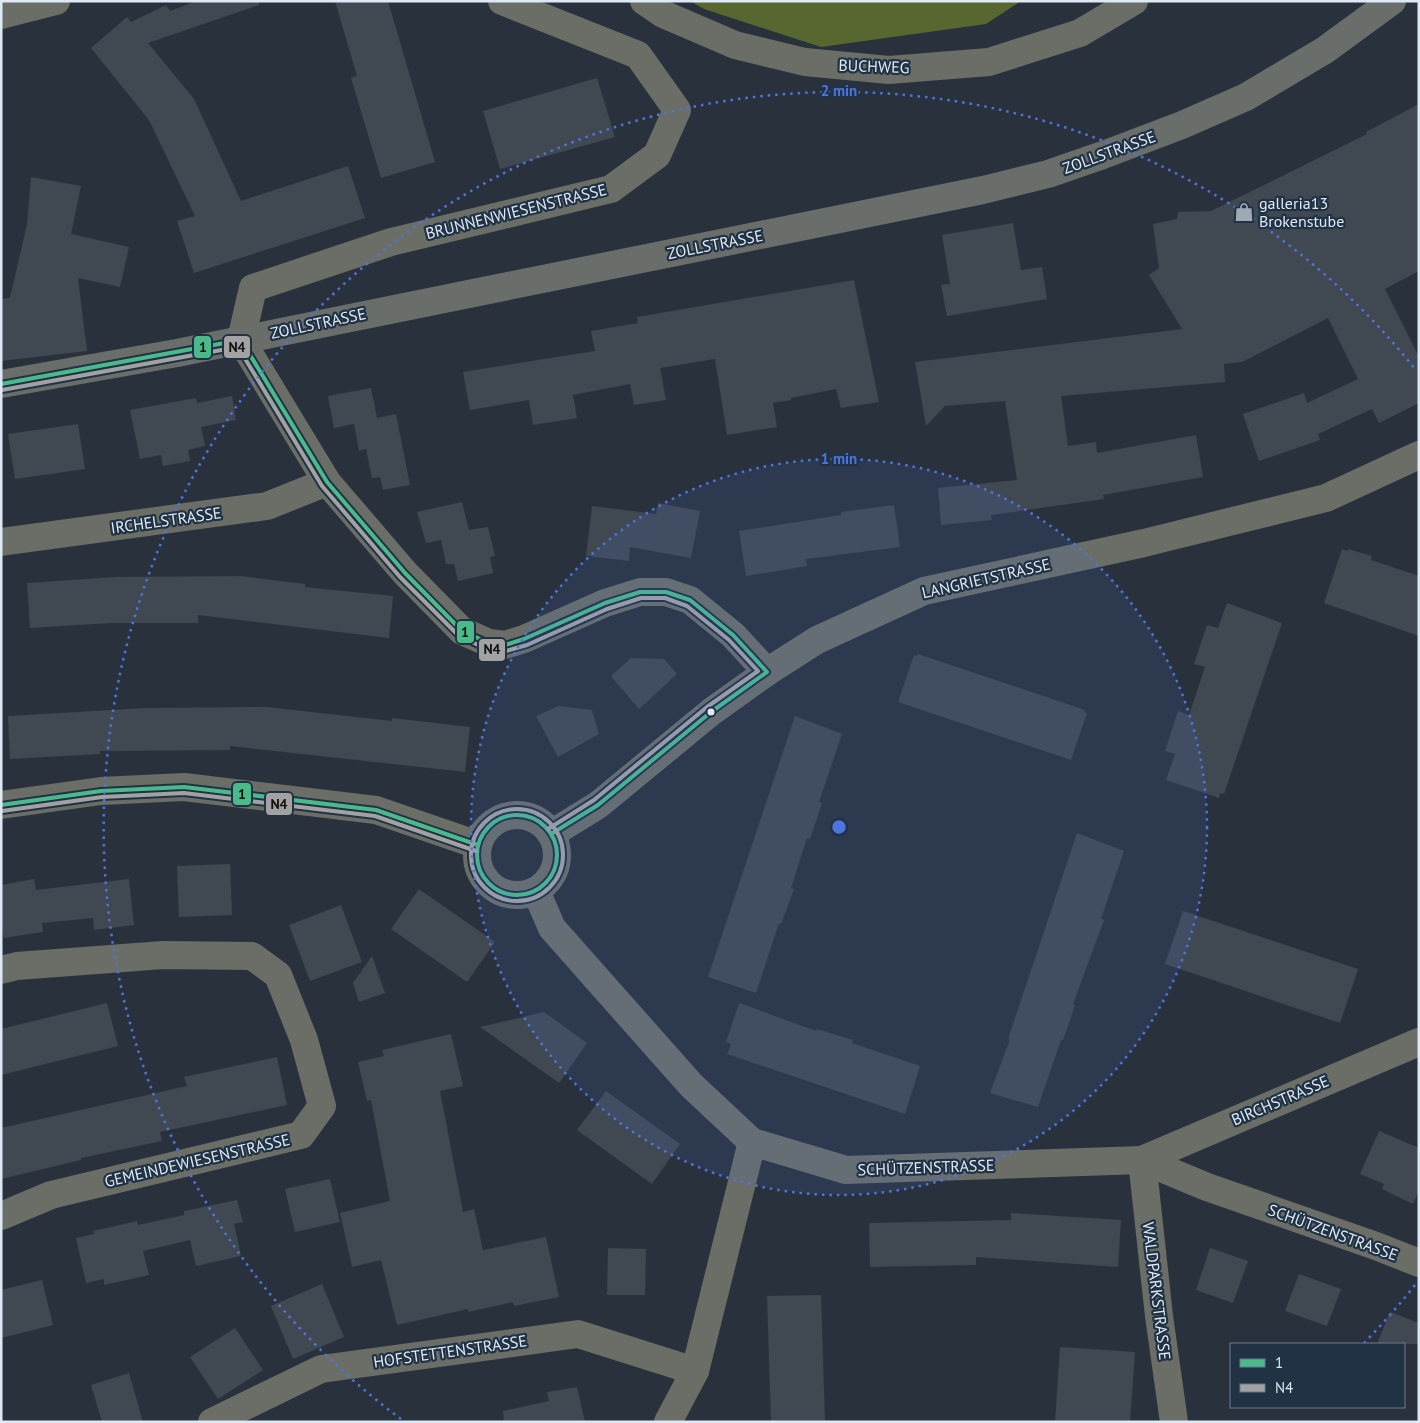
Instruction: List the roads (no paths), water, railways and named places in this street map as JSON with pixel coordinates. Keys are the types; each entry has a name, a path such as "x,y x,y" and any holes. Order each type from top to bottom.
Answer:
{"main road":[{"name":"ZOLLSTRASSE","path":"1,384 241,340 983,190 1048,174 1182,125 1246,97 1325,50 1392,1"}],"street":[{"path":"1,15 56,1"},
{"name":"BRUNNENWIESENSTRASSE","path":"241,340 253,288 391,242 611,189 657,155 677,110 638,55 502,1"},
{"name":"BUCHWEG","path":"644,1 664,14 735,45 805,62 889,70 989,62 1080,33 1134,1"},
{"path":"241,340 326,482 405,573 462,631 489,643 505,645 524,639 605,603 640,592 666,592 690,600 733,635 767,672"},
{"name":"LANGRIETSTRASSE","path":"551,834 598,805 711,712 767,672 817,640 924,591 1144,543 1326,498 1419,455"},
{"name":"IRCHELSTRASSE","path":"1,542 267,506 326,482"},
{"path":"1,805 101,791 184,787 376,810 478,845"},
{"path":"520,815 532,818 543,824 551,834 556,846 557,859 553,872 546,883 536,891 524,895 510,895 498,890 487,882 480,871 477,858 478,845 483,833 493,823 506,817 520,815"},
{"name":"SCHÜTZENSTRASSE","path":"536,891 552,928 691,1085 752,1142 846,1170 1142,1160 1207,1187 1419,1263"},
{"name":"GEMEINDEWIESENSTRASSE","path":"1,970 18,966 163,955 252,956 278,975 304,1040 322,1106 301,1135 50,1195 1,1216"},
{"name":"BIRCHSTRASSE","path":"1142,1160 1419,1042"},
{"path":"668,1422 695,1371 752,1142"},
{"name":"WALDPARKSTRASSE","path":"1142,1160 1159,1316 1174,1422"},
{"name":"HOFSTETTENSTRASSE","path":"212,1422 321,1369 578,1334 695,1371"}],"place":[{"name":"galleria13 Brokenstube","path":"1244,212"}]}
